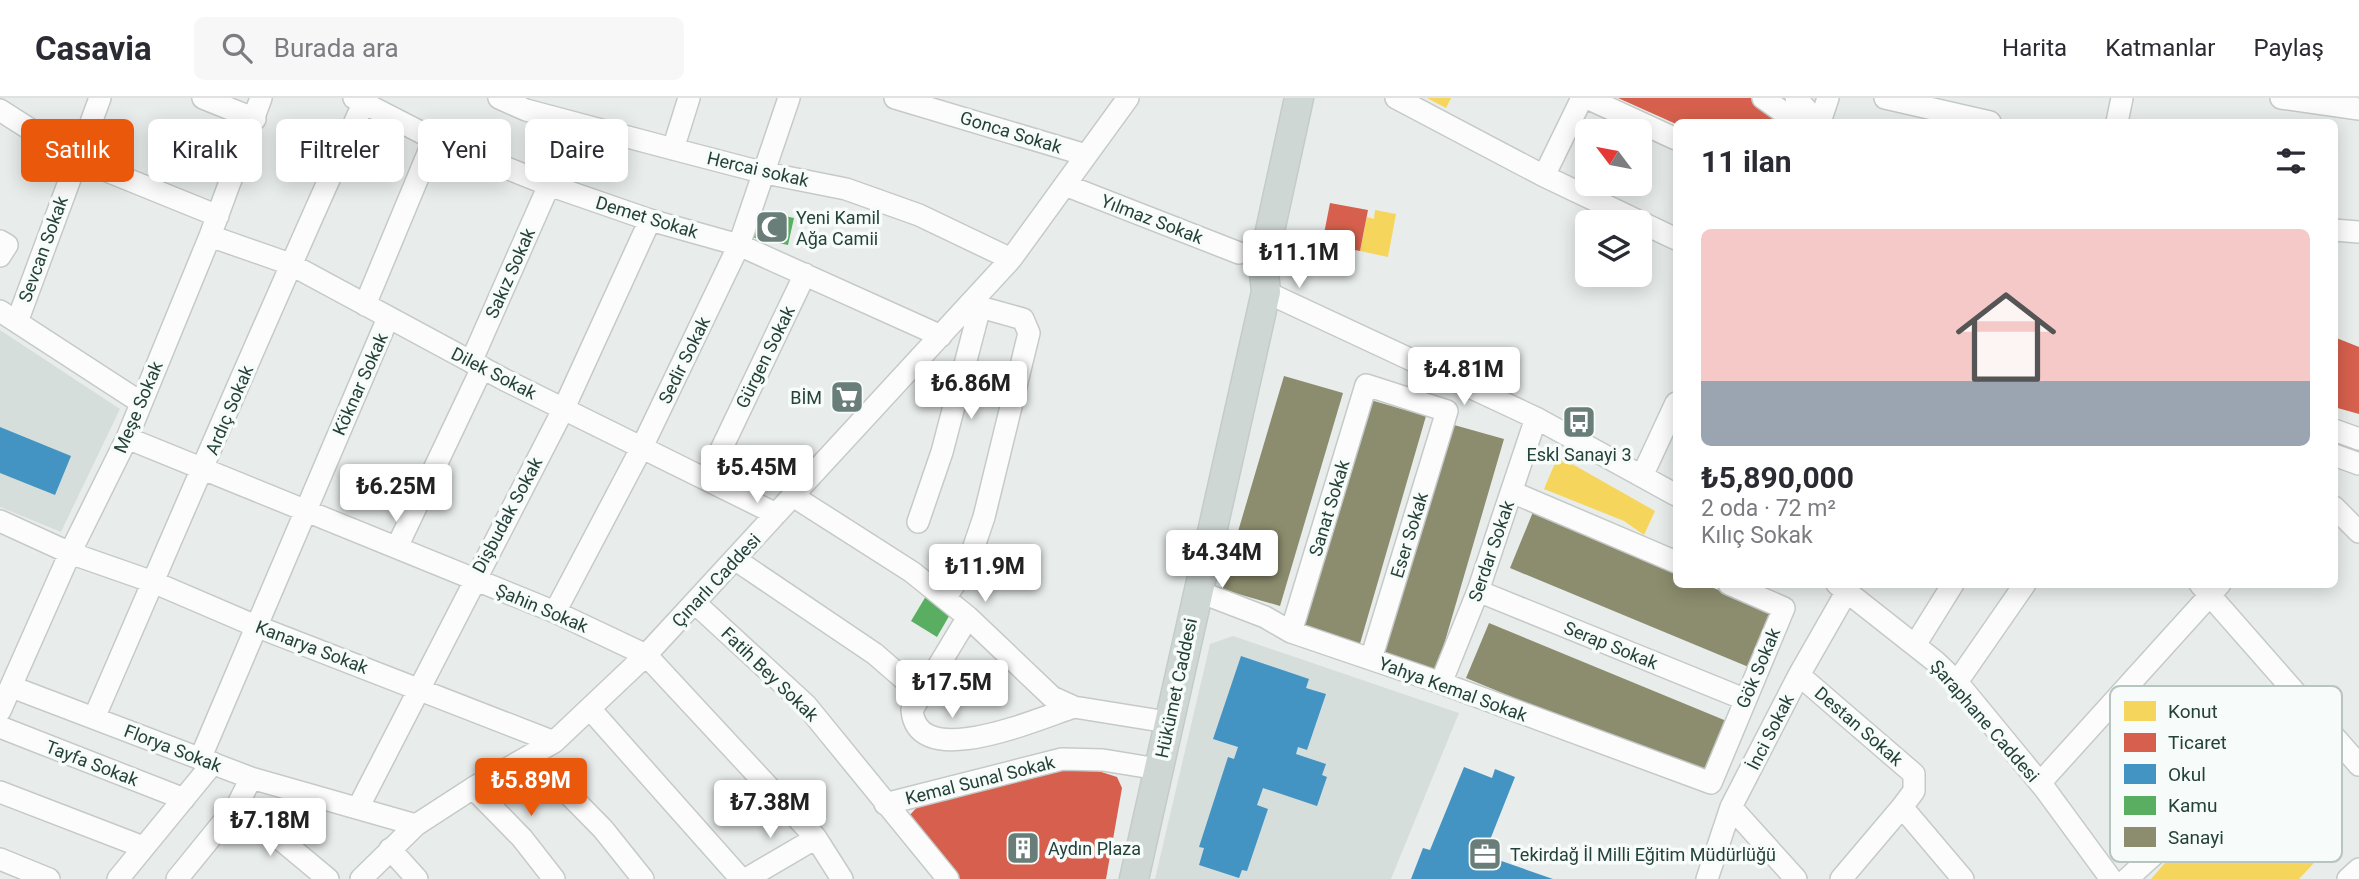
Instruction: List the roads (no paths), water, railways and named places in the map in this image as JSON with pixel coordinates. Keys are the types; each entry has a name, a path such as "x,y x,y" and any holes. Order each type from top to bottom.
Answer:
{"main road":[{"name":"Hükümet Caddesi","path":"1135,879 1167,722 1266,292 1278,278 1284,257 1289,179 1299,98"},
{"name":"Hükümet Caddesi","path":"1289,179 1316,98"}],"street":[{"name":"Sevcan Sokak","path":"91,119 100,98"},
{"path":"203,98 255,119"},
{"name":"Meşe Sokak","path":"255,119 261,98"},
{"name":"Hercai sokak","path":"499,98 528,104 673,149 761,172 846,188 919,215 1011,260"},
{"path":"673,149 689,98"},
{"name":"Sedir Sokak","path":"555,612 642,447 739,245 761,172 789,98"},
{"name":"Gonca Sokak","path":"895,98 1086,155"},
{"name":"Çınarlı Caddesi","path":"361,879 416,825 473,788 532,757 554,742 591,710 646,655 941,336 978,303 1128,98"},
{"path":"1396,98 1544,176 1673,238"},
{"path":"1544,176 1582,98"},
{"path":"1587,98 1673,138"},
{"path":"1763,98 1793,119"},
{"path":"1796,98 1806,109 1820,112"},
{"path":"1885,98 1977,115"},
{"path":"2118,119 2122,98"},
{"path":"2281,98 2359,109"},
{"name":"Demet Sokak","path":"359,100 418,130"},
{"name":"Ardıç Sokak","path":"94,718 205,469 359,100"},
{"path":"0,110 21,123"},
{"name":"Demet Sokak","path":"511,170 650,220 739,245 941,336"},
{"path":"365,305 418,179"},
{"name":"Sevcan Sokak","path":"8,317 65,182"},
{"path":"134,182 218,216"},
{"name":"Meşe Sokak","path":"0,710 70,553 127,438 231,182"},
{"name":"Sakız Sokak","path":"397,547 476,365 549,185"},
{"name":"Yılmaz Sokak","path":"1065,185 1239,253"},
{"name":"Dişbudak Sokak","path":"358,808 473,580 564,408 650,220"},
{"path":"2338,230 2359,232"},
{"name":"Dilek Sokak","path":"210,236 290,264 476,365 776,514"},
{"path":"0,241 7,245 0,256"},
{"name":"Gürgen Sokak","path":"707,479 806,274"},
{"path":"1266,292 1536,418 1673,493"},
{"path":"918,522 942,452 978,303 1023,319 1029,333 984,517 968,564 945,598"},
{"path":"8,317 140,402"},
{"name":"Köknar Sokak","path":"120,878 184,799 206,761 304,511 388,318"},
{"name":"Sanat Sokak","path":"1292,632 1366,385 1447,411"},
{"path":"1642,476 1673,409"},
{"name":"Eser Sokak","path":"1371,659 1447,411"},
{"name":"Serdar Sokak","path":"1441,683 1478,591 1536,418"},
{"path":"2338,431 2359,439"},
{"name":"Şahin Sokak","path":"127,438 555,612 646,655"},
{"path":"2338,456 2359,464"},
{"path":"1511,492 1673,561"},
{"path":"793,496 912,572 968,617 1052,697 1074,707 1167,722"},
{"path":"2338,511 2359,533"},
{"name":"Kanarya Sokak","path":"0,521 70,553 153,582 258,627 419,687 554,742"},
{"path":"736,560 875,654 920,693"},
{"name":"Gök Sokak","path":"1711,783 1784,608 1737,588"},
{"name":"Şaraphane Caddesi","path":"1842,588 1957,682 2040,783 2111,879"},
{"name":"İnci Sokak","path":"1707,879 1731,807 1842,588"},
{"path":"1915,645 1951,588"},
{"path":"1957,682 2022,588"},
{"path":"2125,686 2211,588 2289,686"},
{"name":"Yahya Kemal Sokak","path":"1197,591 1265,617 1292,632 1441,683 1711,783"},
{"name":"Serap Sokak","path":"1478,591 1744,699"},
{"name":"Fatih Bey Sokak","path":"695,603 806,705 948,879"},
{"path":"968,617 912,710 913,722 924,735 946,743 970,739 1074,707"},
{"path":"646,655 816,838 842,879"},
{"name":"Destan Sokak","path":"1799,675 1914,774 1914,791 1841,879"},
{"name":"Florya Sokak","path":"12,687 251,778 416,825"},
{"path":"2040,783 2110,703"},
{"path":"591,710 744,879 816,838"},
{"name":"Tayfa Sokak","path":"0,727 184,799"},
{"path":"2342,747 2359,765"},
{"path":"532,757 603,829 643,879"},
{"name":"Kemal Sunal Sokak","path":"885,804 1062,759 1103,760 1158,769"},
{"path":"177,879 238,804 251,778"},
{"path":"473,788 522,838 554,879"},
{"path":"0,792 143,847"},
{"path":"238,804 328,879"},
{"path":"1731,807 1796,879"},
{"path":"1902,807 1963,879"},
{"path":"390,849 417,879"},
{"path":"0,859 49,879"},
{"path":"2127,879 2146,862"},
{"path":"2348,879 2359,869"}],"place":[{"name":"Yeni Kamil Ağa Camii","path":"772,227"},
{"name":"BİM","path":"847,397"},
{"name":"Eskl Sanayi 3","path":"1579,422"},
{"name":"Aydın Plaza","path":"1023,848"},
{"name":"Tekirdağ İl Milli Eğitim Müdürlüğü","path":"1485,854"}]}
